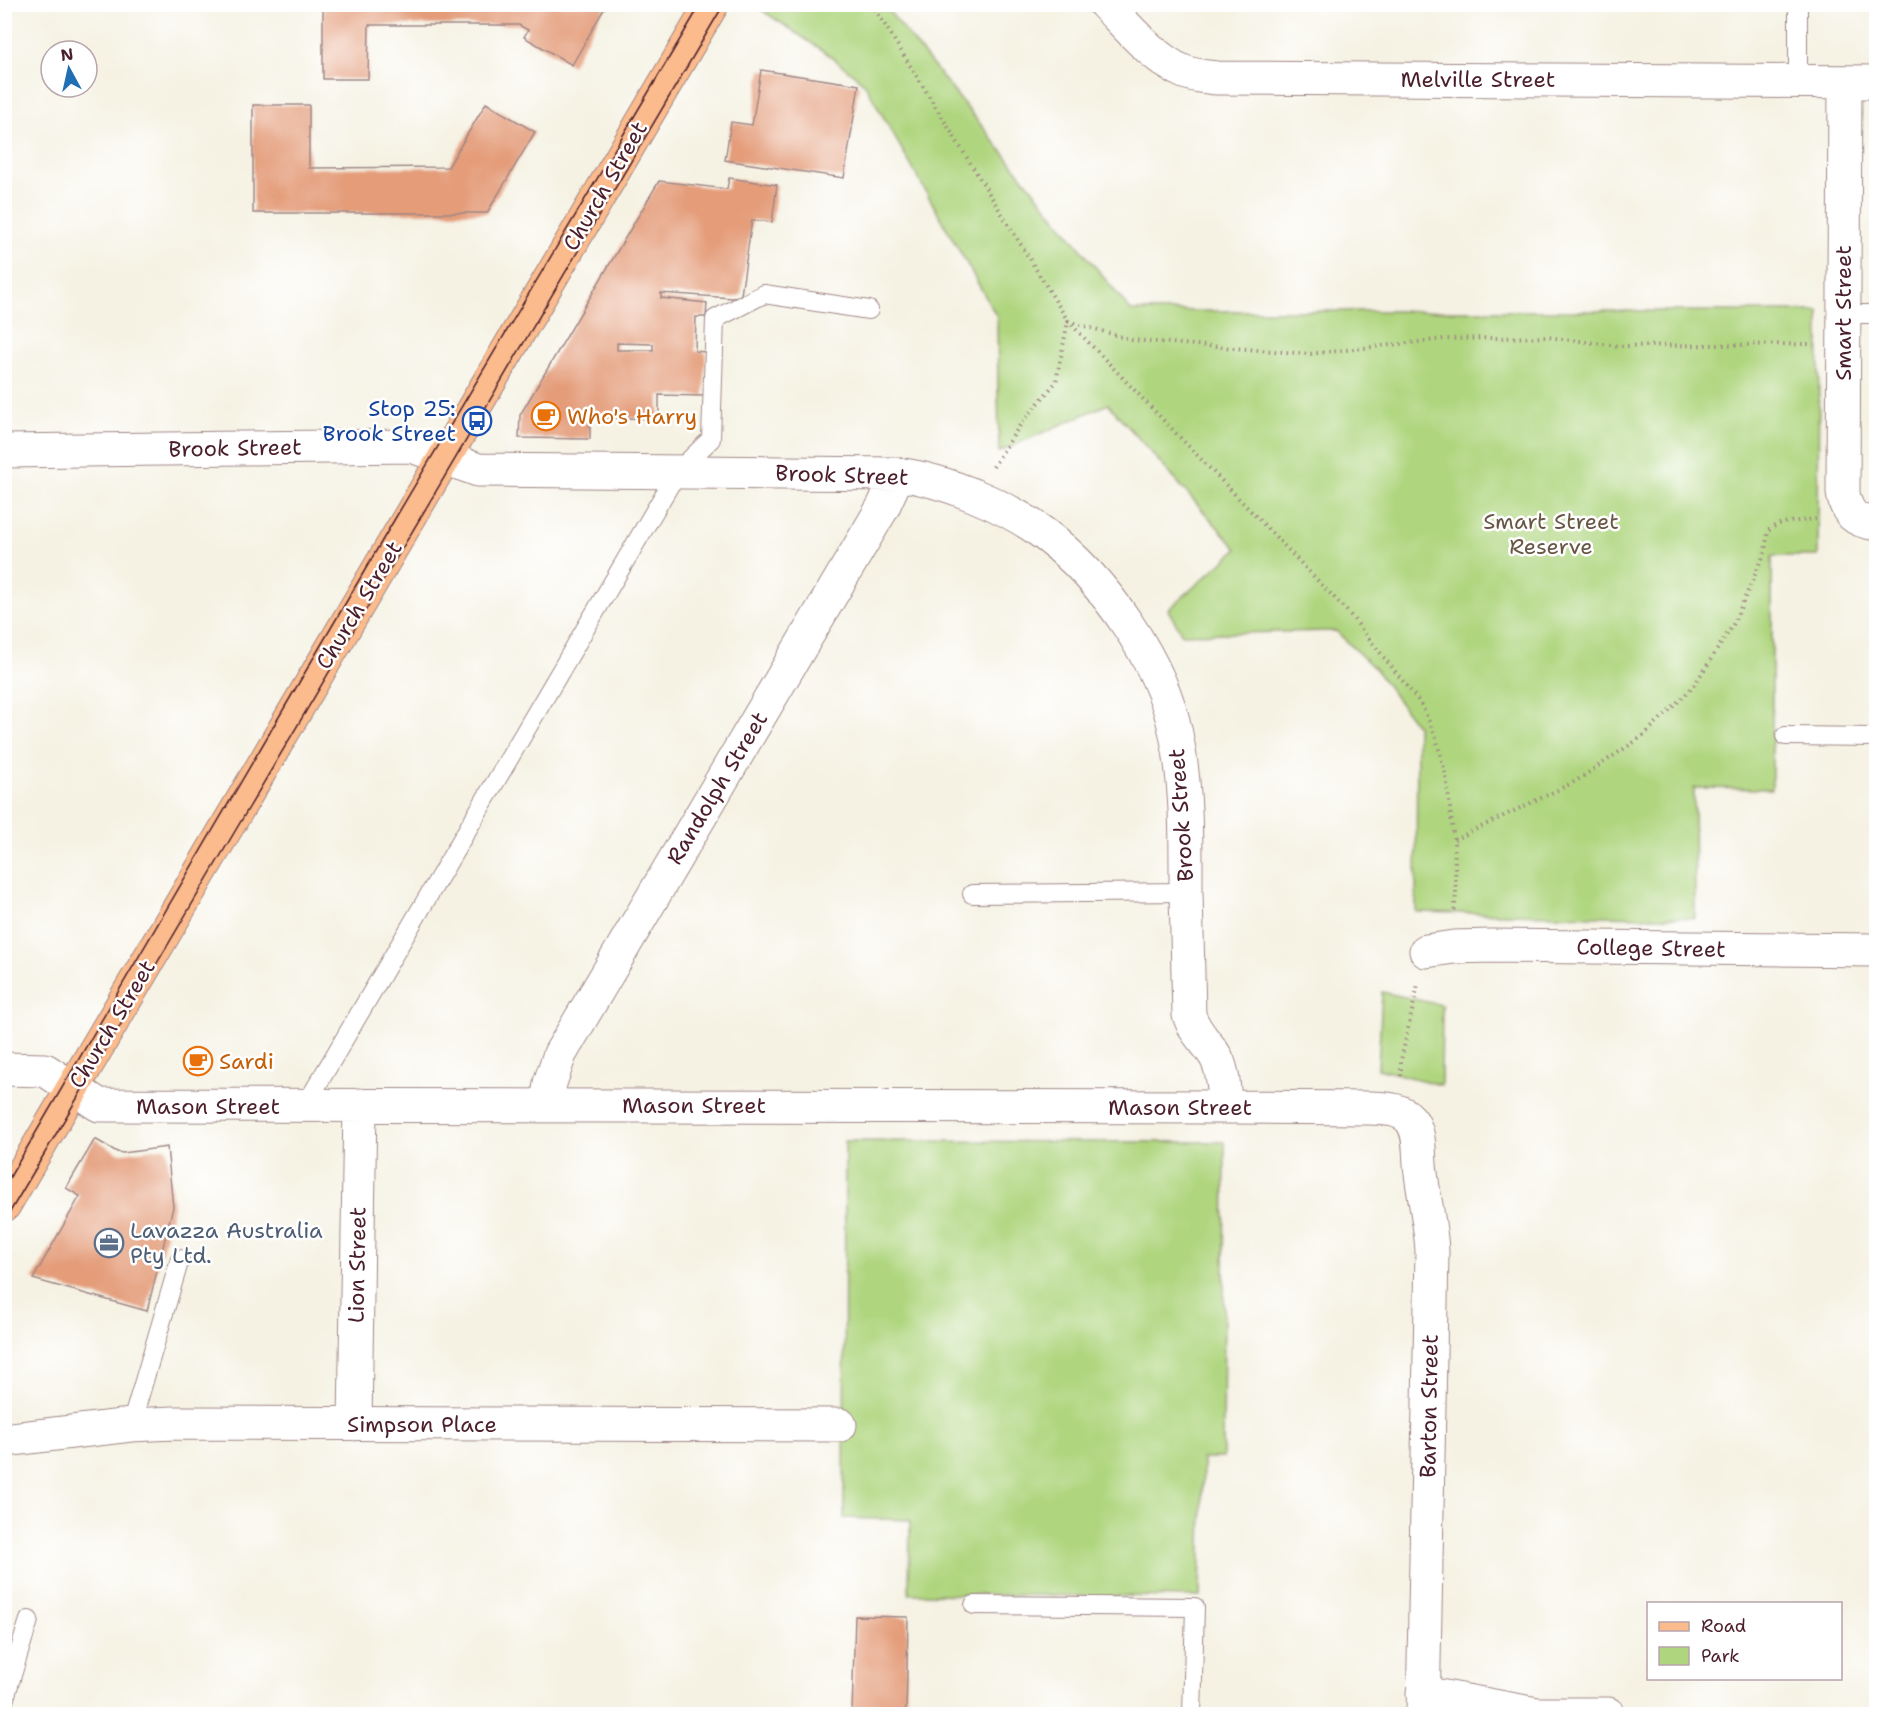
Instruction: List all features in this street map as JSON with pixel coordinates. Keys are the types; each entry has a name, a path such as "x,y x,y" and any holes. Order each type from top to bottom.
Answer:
{"main road":[{"name":"Church Street","path":"4,1205 712,4"}],"street":[{"name":"Melville Street","path":"1105,4 1148,47 1170,65 1183,72 1207,77 1876,82"},
{"name":"Smart Street","path":"1845,82 1843,493 1844,502 1864,519"},
{"name":"Brook Street","path":"4,451 412,446 478,470 898,474 917,477 974,496 1007,512 1043,533 1099,588 1148,656 1166,697 1176,732 1185,804 1189,1015 1193,1028 1216,1058 1221,1069 1225,1107"},
{"name":"Randolph Street","path":"547,1105 550,1083 560,1054 883,507 898,474"},
{"name":"College Street","path":"1426,951 1454,947 1491,946 1876,950"},
{"name":"Mason Street","path":"4,1070 45,1070 99,1105 1225,1107 1395,1110"},
{"name":"Lion Street","path":"355,1424 360,1105"},
{"name":"Barton Street","path":"1395,1110 1403,1113 1416,1127 1431,1230 1423,1704"},
{"name":"Simpson Place","path":"4,1440 131,1425 174,1423 840,1425"},
{"path":"1423,1704 1538,1714"},
{"path":"1533,1714 1608,1714"}],"lane":[{"path":"1798,4 1798,81"},
{"path":"305,1106 678,471 711,440 715,320 764,294 869,309"},
{"path":"1842,329 1876,314"},
{"path":"1785,736 1876,738"},
{"path":"972,894 1186,892"},
{"path":"131,1425 180,1259"},
{"path":"974,1605 1195,1607 1192,1714"},
{"path":"4,1701 28,1620"}],"path":[{"path":"872,4 1068,321 1348,612 1421,704 1435,734 1446,776 1454,840 1576,781 1643,736 1693,687 1733,624 1765,552 1768,531 1773,526 1782,523 1864,519"},
{"path":"1068,321 1132,340 1310,354 1444,339 1547,337 1619,346 1842,329"},
{"path":"974,496 1020,425 1056,382 1068,321"}],"green space":[{"name":"Smart Street Reserve","path":"759,4 884,5 1131,311 1819,311 1818,556 1772,556 1772,789 1694,788 1695,918 1416,912 1417,726 1375,669 1336,631 1182,634 1168,610 1237,549 1108,404 999,452 997,317 864,83 828,54 757,7"},
{"path":"1382,992 1442,1005 1441,1085 1378,1069"},
{"path":"845,1141 1225,1142 1223,1458 1203,1458 1200,1597 909,1594 910,1520 844,1518"}],"building":[{"path":"323,5 606,5 572,65 524,37 528,30 519,25 369,25 368,79 323,79"},
{"path":"761,70 859,85 844,178 725,160 731,122 752,125"},
{"path":"486,103 535,132 487,213 253,213 253,105 309,105 309,168 448,167"},
{"path":"729,178 777,185 772,222 752,220 741,295 732,298 661,293 661,298 707,303 706,317 696,317 695,351 706,352 704,396 659,395 659,419 590,417 590,439 519,438 520,415 659,181 727,189","holes":["617,343 653,344 653,350 617,350"]},
{"name":"Lavazza Australia Pty Ltd.","path":"95,1139 123,1153 167,1147 173,1207 147,1311 33,1279 80,1196 66,1188"},
{"path":"855,1616 908,1617 906,1714 852,1714"}],"tram line":[{"path":"4,1187 393,522 701,4"},
{"path":"4,1222 724,4"}],"place":[{"name":"Who's Harry","path":"546,416"},
{"name":"Stop 25: Brook Street","path":"477,421"},
{"name":"Sardi","path":"198,1061"},
{"name":"Lavazza Australia Pty Ltd.","path":"109,1243"}]}
